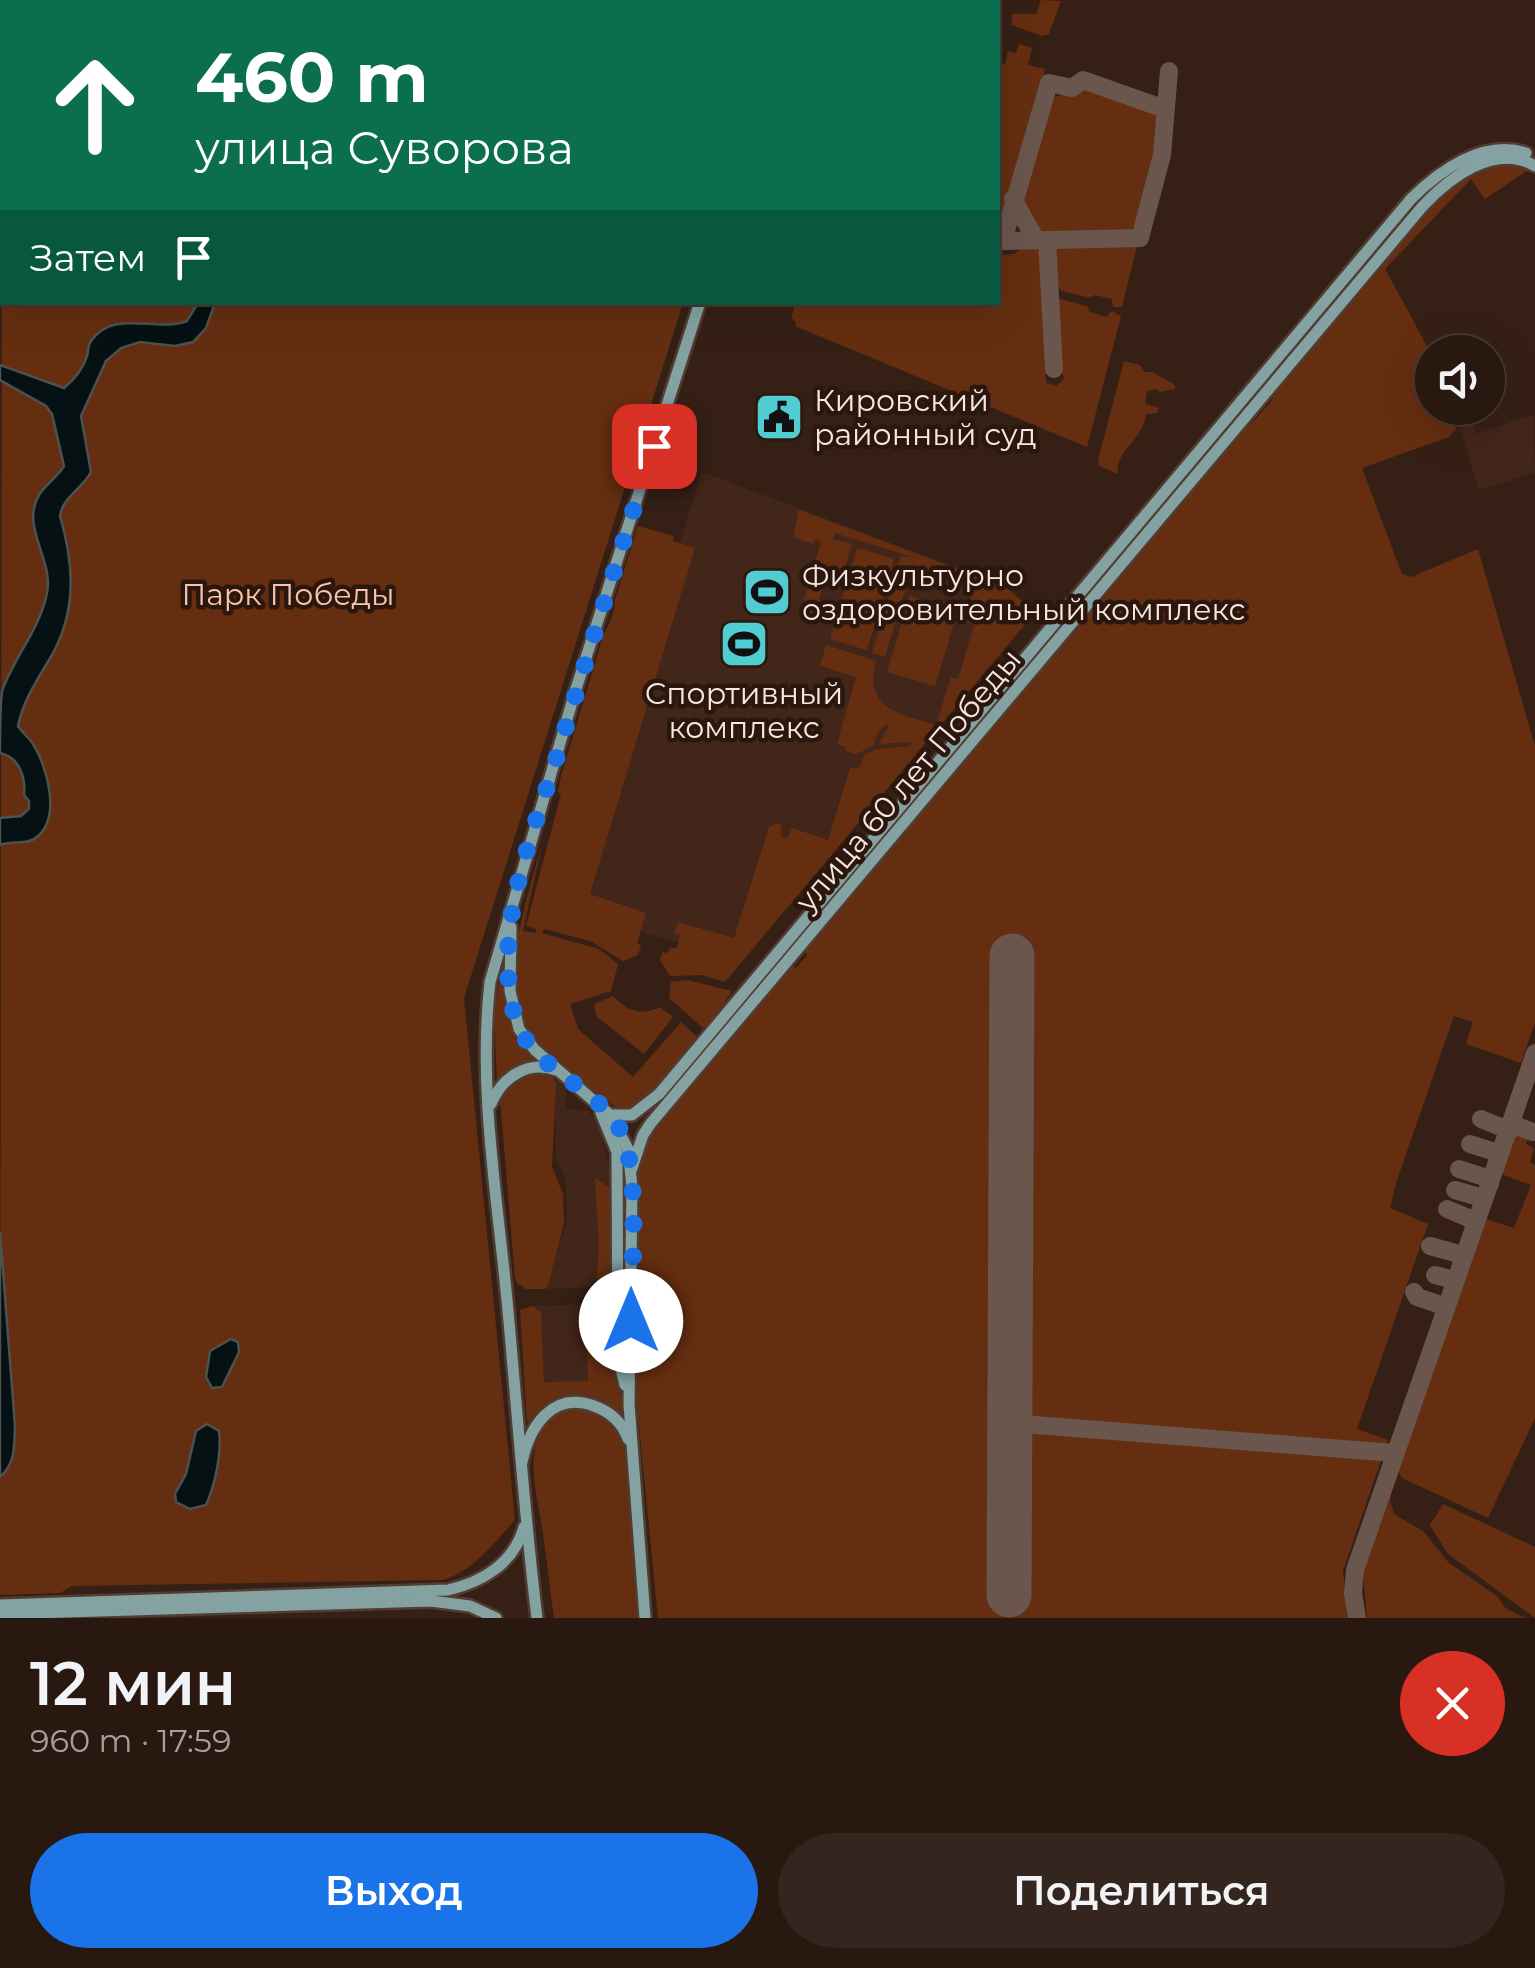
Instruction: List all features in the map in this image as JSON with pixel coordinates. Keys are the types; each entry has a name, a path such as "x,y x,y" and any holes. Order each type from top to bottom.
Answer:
{"main road":[{"name":"улица 60 лет Победы","path":"1202,459 1411,199 1452,167 1493,150 1511,149 1535,158"},
{"name":"улица 60 лет Победы","path":"632,1171 643,1135 700,1055 1202,459 1422,207 1457,177 1502,157 1535,166"},
{"path":"1347,275 1358,284"},
{"path":"537,1618 488,1112 486,1012 490,982 576,692 699,305"},
{"path":"512,913 508,960 514,1016 527,1041 610,1115 624,1138 632,1171 630,1404 645,1618"},
{"name":"улица 60 лет Победы","path":"610,1115 624,1116 641,1110 700,1055"},
{"path":"488,1112 500,1086 512,1076 535,1066 559,1072"},
{"path":"596,1104 617,1152 618,1357 630,1404"},
{"path":"520,1472 530,1435 542,1417 566,1402 583,1402 617,1419 634,1458"},
{"path":"0,1604 448,1590 470,1585 507,1560 520,1541 525,1523"},
{"path":"0,1614 432,1600 470,1606 496,1618"}],"shaded area":[{"path":"197,305 214,305 206,328 193,342 175,346 140,342 121,348 106,361 81,416 91,472 64,504 60,516 70,569 66,621 18,726 43,765 49,816 33,839 0,845 0,818 21,816 29,809 20,769 0,753 2,691 39,619 47,593 34,507 39,495 64,466 52,414 46,406 0,380 0,365 64,388 81,370 90,343 101,331 123,323 161,325 187,321"},
{"path":"1534,414 1535,473 1479,490 1459,425 1473,425 1476,434"},
{"path":"702,472 1005,586 1037,612 741,962 566,909"},
{"path":"554,1079 566,1087 566,1109 588,1111 599,1124 614,1175 609,1187 608,1183 598,1287 544,1289 567,1221 566,1179 556,1158"},
{"path":"0,1232 15,1426 12,1460 0,1477"},
{"path":"594,1304 586,1314 589,1381 544,1383 541,1317 532,1306"},
{"path":"231,1339 238,1342 239,1352 222,1387 212,1388 206,1377 210,1351"},
{"path":"207,1424 219,1431 217,1469 206,1505 190,1509 176,1502 175,1494 186,1474 196,1431"}],"green space":[{"path":"1041,0 1061,1 1049,34 1042,36 1012,25 1012,14 1036,14"},
{"path":"1019,44 1032,48 1028,65 1044,69 1045,81 1000,224 1000,64 1005,65 1008,51 1016,53"},
{"path":"1085,85 1162,111 1149,199 1143,215 1124,233 1045,235 1037,230 1020,193 1050,99"},
{"path":"1505,161 1531,168 1485,199 1471,179 1385,269 1421,335 1415,335 1415,425 1455,425 1456,429 1449,437 1362,468 1402,574 1411,577 1478,549 1535,746 1535,1022 1521,1063 1466,1044 1473,1022 1454,1016 1396,1183 1390,1208 1428,1224 1357,1429 1388,1440 1343,1571 1348,1618 658,1618 636,1395 638,1170 641,1153 656,1126 779,978 792,966 796,968 807,955 805,952 815,936 1245,425 1248,427 1271,402 1275,390 1434,202 1462,180"},
{"path":"1031,241 1043,241 1047,252 1047,383 1056,386 1064,379 1058,359 1054,303 1060,299 1087,306 1090,312 1107,317 1111,311 1121,316 1087,447 795,326 791,318 795,305 1000,305 1000,255 1014,254"},
{"path":"1059,241 1138,242 1122,307 1113,307 1112,299 1095,295 1089,298 1062,291 1054,284 1054,252"},
{"name":"Парк Победы","path":"2,305 682,305 464,998 515,1520 474,1563 443,1580 72,1586 60,1593 0,1595"},
{"path":"1124,361 1140,365 1144,372 1152,372 1175,385 1175,389 1147,391 1145,404 1159,408 1157,413 1146,414 1140,432 1120,459 1118,474 1099,466 1098,460"},
{"path":"799,510 1004,586 1035,612 725,982 702,975 670,976 660,960 662,952 677,948 680,935 674,933 678,922 734,938 769,827 781,825 781,837 787,838 792,828 828,840 850,768 859,768 865,754 878,749 911,746 911,742 879,744 889,726 886,724 877,733 874,745 857,754 837,744 856,677 820,666 826,645 876,661 873,677 880,699 898,713 936,725 951,677 958,679 974,625 967,622 973,602 960,581 942,569 924,569 906,587 885,657 872,653 901,556 915,558 835,533 833,539 852,544 842,578 823,573 819,600 833,604 831,611 817,603 813,614 829,615 827,624 799,616 821,542 815,539 813,544 793,537"},
{"path":"638,526 674,536 673,541 695,548 590,894 646,913 637,943 641,945 638,955 623,961 590,941 544,929 542,933 599,949 618,964 611,991 570,1004 578,1029 633,1077 681,1022 698,1038 653,1095 626,1111 596,1094 531,1034 519,1007 515,984 524,909 543,840 523,931 536,933 536,929 526,926 561,794 561,776"},
{"path":"857,548 894,559 867,650 830,639"},
{"path":"910,596 958,610 935,686 887,672"},
{"path":"504,949 510,1008 519,1034 536,1061 497,1081 494,1015"},
{"path":"687,980 732,991 709,1027 703,1028 669,998 671,982"},
{"path":"613,996 634,1011 660,1007 673,1017 644,1054 596,1016 594,1004"},
{"path":"542,1071 556,1085 552,1167 563,1194 564,1223 548,1286 526,1289 515,1278 500,1099 517,1079"},
{"path":"1516,1129 1529,1134 1526,1144 1534,1148 1530,1162 1535,1165 1535,1418 1488,1518 1402,1478 1398,1470 1486,1219 1514,1228 1531,1185 1501,1174"},
{"path":"595,1178 609,1187 613,1284 604,1289 596,1281 599,1249"},
{"path":"594,1304 613,1309 614,1358 625,1418 596,1401 574,1395 553,1399 527,1423 520,1310 532,1306 541,1312 544,1382 588,1381 586,1314"},
{"path":"568,1408 601,1415 624,1440 639,1618 554,1618 534,1463 541,1430 552,1417"},
{"path":"1393,1485 1390,1500 1394,1514 1423,1531 1448,1562 1498,1597 1505,1608 1525,1618 1367,1618 1363,1572"},
{"path":"1443,1504 1535,1547 1535,1618 1448,1554 1430,1525"}],"taxiway":[{"path":"1165,109 1083,80 1072,88 1049,83 1003,241 1140,238 1162,155 1169,71"},
{"path":"1013,199 1036,240"},
{"path":"1047,240 1054,369"},
{"path":"1357,1618 1355,1570 1535,1053"},
{"path":"1481,1119 1508,1133"},
{"path":"1509,1130 1517,1126 1533,1132"},
{"path":"1470,1144 1495,1152 1498,1159"},
{"path":"1459,1169 1487,1178 1490,1184"},
{"path":"1455,1190 1479,1197 1482,1204"},
{"path":"1447,1209 1471,1219 1474,1225"},
{"path":"1430,1246 1459,1254 1462,1260"},
{"path":"1435,1275 1450,1279 1453,1285"},
{"path":"1414,1292 1417,1297 1441,1305 1444,1312"},
{"path":"1010,1423 1394,1453"}],"runway":[{"path":"1009,1595 1012,956"}],"place":[{"name":"Кировский районный суд","path":"779,417"},
{"name":"Физкультурно оздоровительный комплекс","path":"767,592"},
{"name":"Спортивный комплекс","path":"744,644"}],"route":[{"path":"631,1321 632,1171 628,1149 610,1115 535,1050 519,1029 508,960 512,913 530,844 654,446"}]}
